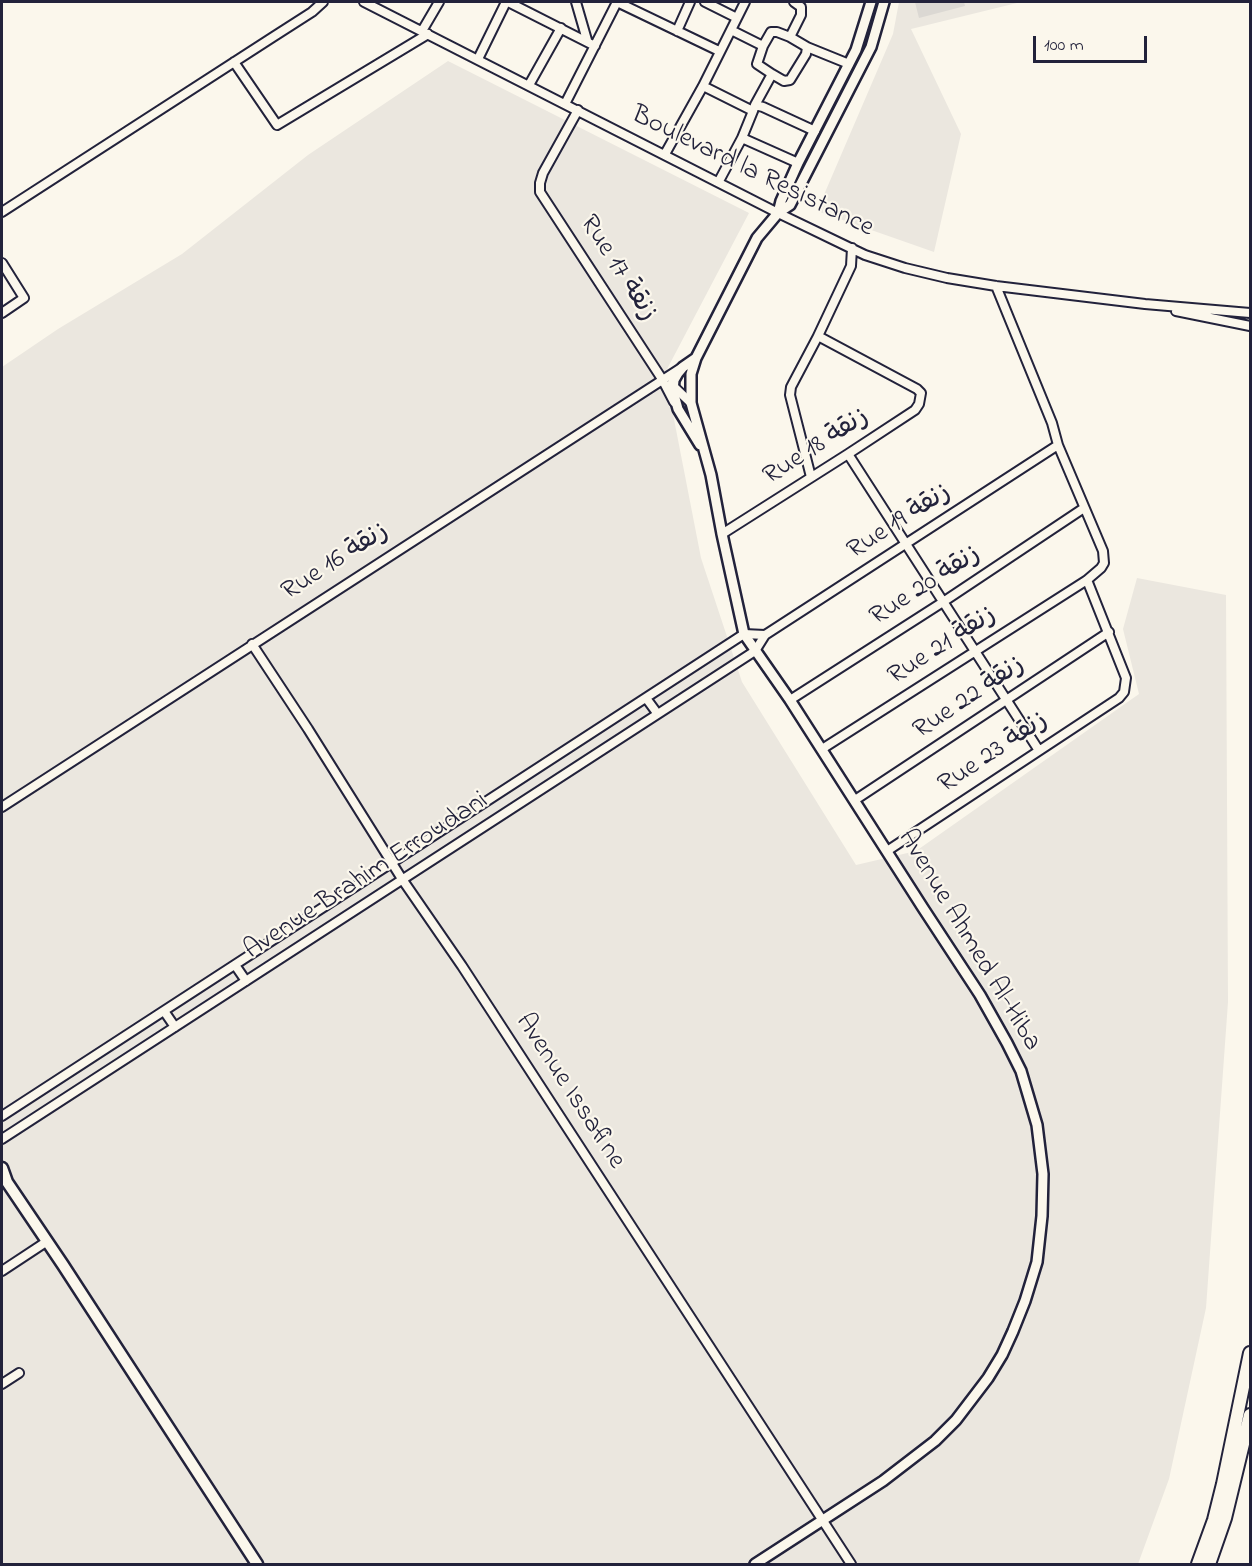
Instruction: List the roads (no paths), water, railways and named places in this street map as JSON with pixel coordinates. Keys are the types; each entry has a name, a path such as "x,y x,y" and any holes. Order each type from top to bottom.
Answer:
{"highway":[{"path":"1198,1564 1214,1520 1251,1353"},
{"path":"1209,1564 1227,1508 1251,1415"}],"main road":[{"path":"2,1168 4,1181 256,1564"}],"street":[{"path":"2,212 312,12 323,2"},
{"name":"Boulevard la Resistance","path":"368,2 778,213 865,255 947,278 996,286 1145,304 1251,313"},
{"path":"234,62 277,125 425,32 439,2"},
{"path":"478,59 507,2 595,46"},
{"path":"576,2 587,40"},
{"path":"565,104 617,2 719,51"},
{"path":"677,31 690,2"},
{"path":"705,2 737,18"},
{"path":"665,154 703,86 745,2"},
{"path":"790,37 801,15 801,7 794,2"},
{"path":"778,213 798,163 849,64 866,23 871,2"},
{"name":"Avenue Ahmed Al-Hiba","path":"755,1564 883,1481 935,1441 956,1420 988,1378 1002,1355 1025,1301 1037,1262 1044,1195 1041,1152 1032,1104 1021,1071 980,994 790,700 744,634 711,475 691,403 691,374 696,358 757,238 778,213 790,206 871,47 884,2"},
{"path":"529,85 561,28"},
{"path":"730,30 763,46"},
{"path":"807,47 804,57 790,80 784,81 758,64 763,46 771,33 777,32 849,64"},
{"path":"719,182 772,74"},
{"path":"703,86 754,108 789,118 815,131"},
{"name":"Rue 17 زنقة","path":"578,110 543,173 540,192 662,379 703,450"},
{"path":"742,138 798,163"},
{"path":"811,477 790,395 794,378 818,336 851,266 852,248"},
{"path":"851,266 865,255"},
{"path":"2,262 24,298 2,313"},
{"path":"996,286 1052,423 1058,445 1103,551 1104,559 1101,568 1087,580 1109,632"},
{"name":"Boulevard la Resistance","path":"1145,304 1251,326"},
{"name":"Rue 18 زنقة","path":"722,534 915,410 921,400 921,393 917,389 818,336"},
{"name":"Rue 16 زنقة","path":"2,807 696,358"},
{"path":"678,409 673,395 673,386 682,367"},
{"path":"662,379 691,403"},
{"name":"Rue 19 زنقة","path":"755,651 765,635 1058,445"},
{"path":"848,454 1038,749"},
{"name":"Rue 20 زنقة","path":"790,700 1084,508"},
{"name":"Rue 21 زنقة","path":"822,749 1087,580"},
{"name":"Rue 23 زنقة","path":"886,851 1038,749 1119,698 1124,692 1126,678 1109,632"},
{"name":"Rue 22 زنقة","path":"855,800 1109,632"},
{"path":"744,634 765,635"},
{"name":"Avenue Brahim Erroudani","path":"2,1116 744,634"},
{"name":"Avenue Issafine","path":"252,644 402,879 481,995 851,1564"},
{"name":"Avenue Brahim Erroudani","path":"2,1139 755,651"},
{"path":"646,698 657,713"},
{"path":"235,965 246,981"},
{"path":"164,1011 176,1026"},
{"path":"2,1271 46,1242"},
{"path":"2,1384 19,1373"}]}
